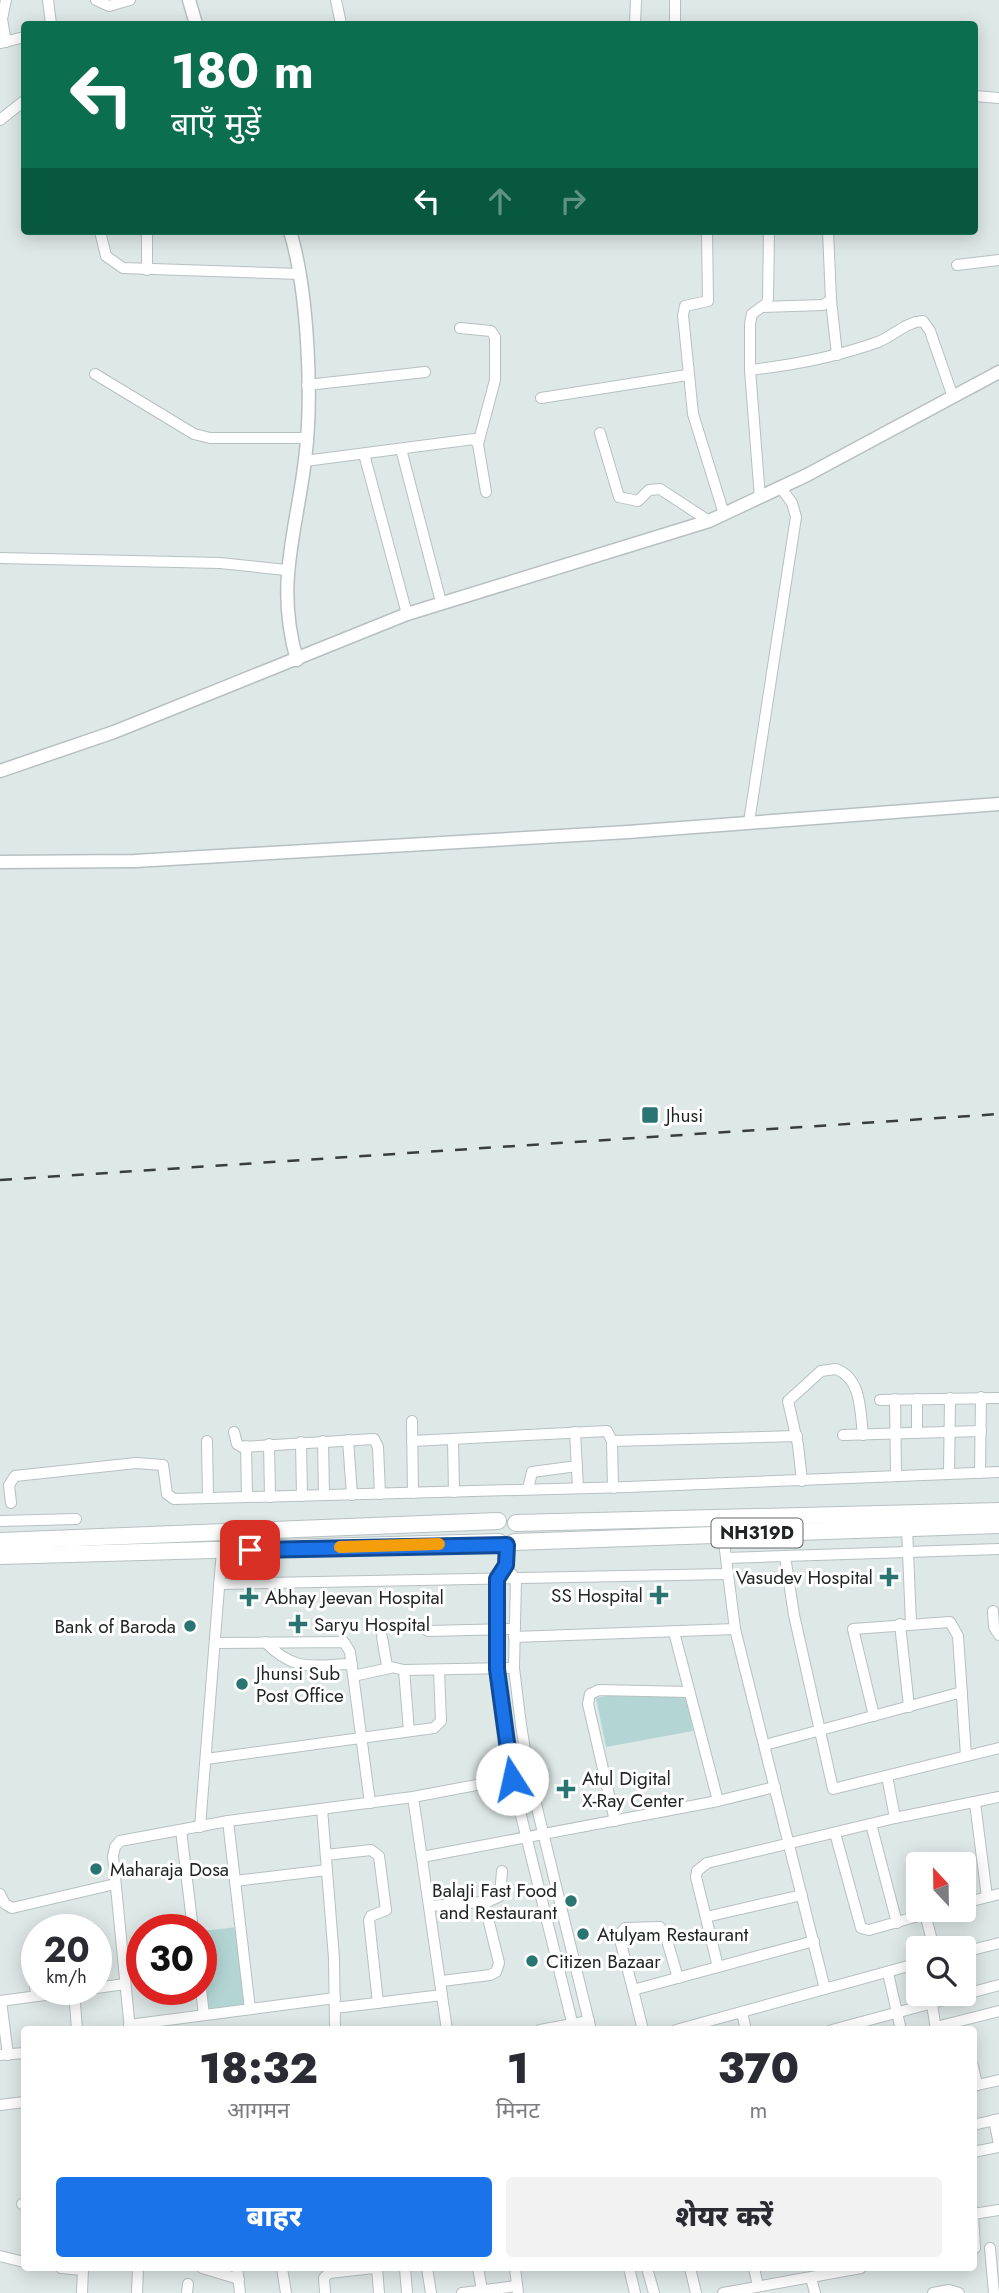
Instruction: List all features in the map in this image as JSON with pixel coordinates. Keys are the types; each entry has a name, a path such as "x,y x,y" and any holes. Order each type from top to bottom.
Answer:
{"highway":[{"name":"NH319D","path":"516,1523 999,1511"},
{"path":"0,1541 498,1521 505,1518 516,1523 519,1531 507,1543 493,1532 498,1521"},
{"name":"NH319D","path":"0,1556 507,1543 999,1525"}],"street":[{"path":"6,0 2,12 3,43 21,38"},
{"path":"48,0 51,21"},
{"path":"96,0 109,6 130,0"},
{"path":"189,0 193,21"},
{"path":"336,0 340,21"},
{"path":"635,21 636,0"},
{"path":"675,0 675,21"},
{"path":"978,96 999,98"},
{"path":"0,120 21,103"},
{"path":"101,235 110,261 123,268 300,274"},
{"path":"147,235 147,270"},
{"path":"291,235 300,274 308,438 286,570 287,618 296,660"},
{"path":"707,235 708,301 688,305 683,310 687,375 695,425 724,514"},
{"path":"760,498 750,370 751,319 768,298 769,235"},
{"path":"828,235 837,355"},
{"path":"957,265 999,260"},
{"path":"762,307 823,305 831,300"},
{"path":"750,370 813,362 878,342 910,324 923,321 930,331 953,397"},
{"path":"460,328 491,331 495,337 495,380 478,443 486,492"},
{"path":"307,385 425,372"},
{"path":"0,771 114,732 441,602 709,521 781,488 999,372"},
{"path":"95,374 194,434 210,438 308,438"},
{"path":"541,398 687,375"},
{"path":"600,433 619,497 638,501 649,490 660,489 709,521"},
{"path":"305,461 470,439 478,443"},
{"path":"401,449 441,602"},
{"path":"364,454 407,614"},
{"path":"749,822 796,517 792,503 781,488"},
{"path":"0,558 220,563 286,570"},
{"path":"0,862 135,861 999,804"},
{"path":"802,1481 797,1436 788,1401 815,1375 828,1369 844,1372 853,1381 863,1435"},
{"path":"980,1472 981,1397"},
{"path":"949,1473 950,1398"},
{"path":"880,1400 999,1398"},
{"path":"895,1399 896,1475"},
{"path":"917,1399 917,1432"},
{"path":"412,1421 412,1493"},
{"path":"412,1441 607,1431 612,1441 613,1488"},
{"path":"843,1435 981,1431"},
{"path":"234,1432 237,1444 246,1446 372,1438 377,1442 380,1494"},
{"path":"575,1432 578,1488"},
{"path":"612,1441 797,1436"},
{"path":"453,1439 454,1492"},
{"path":"348,1440 352,1495"},
{"path":"207,1441 208,1498"},
{"path":"323,1441 324,1496"},
{"path":"301,1442 302,1496"},
{"path":"269,1444 270,1497"},
{"path":"246,1446 247,1497"},
{"path":"11,1503 9,1485 15,1476 136,1463 163,1465 170,1498 613,1488 999,1472"},
{"path":"528,1489 532,1472 577,1466"},
{"path":"0,1521 76,1519"},
{"path":"907,1528 909,1552 905,1624 909,1707"},
{"path":"723,1534 735,1629 825,1989"},
{"path":"507,1543 506,1565 497,1579 497,1669 512,1779 573,2026"},
{"path":"726,1558 999,1549"},
{"path":"200,1827 222,1550"},
{"path":"785,1556 794,1615 833,1789 999,1748"},
{"path":"506,1565 516,1579 514,1668 529,1775 590,2025"},
{"path":"219,1584 727,1574"},
{"path":"993,1611 994,1627 999,1635"},
{"path":"874,1716 853,1629 945,1621 953,1624 958,1636 966,1756"},
{"path":"428,1631 674,1632 735,1629"},
{"path":"674,1632 718,1801"},
{"path":"382,1637 384,1660 390,1668"},
{"path":"215,1643 339,1640 348,1646 370,1803"},
{"path":"265,1642 281,1658 293,1663 352,1664"},
{"path":"353,1676 390,1668 514,1668"},
{"path":"404,1670 409,1731"},
{"path":"205,1759 439,1726 439,1670"},
{"path":"615,1821 588,1698 599,1690 690,1692"},
{"path":"765,1745 962,1692"},
{"path":"130,2026 113,1856 120,1841 228,1822 414,1797 529,1775"},
{"path":"887,1776 895,1818"},
{"path":"422,1857 718,1801 775,1787"},
{"path":"414,1797 446,2026"},
{"path":"718,1967 697,1871 707,1863 895,1818 999,1799"},
{"path":"975,1803 987,1897"},
{"path":"322,1809 335,2026"},
{"path":"228,1822 250,2009"},
{"path":"872,1824 897,1923"},
{"path":"181,1830 191,1914"},
{"path":"835,1833 862,1928 869,1930 906,1920"},
{"path":"326,1855 371,1850 379,1856 386,1910 371,1916 369,1920 378,2003"},
{"path":"235,1881 327,1870"},
{"path":"429,1906 471,1900 483,1904 500,1896 502,1871"},
{"path":"0,1894 5,1904 12,1908 115,1884"},
{"path":"976,1900 999,1894"},
{"path":"706,1917 802,1895"},
{"path":"442,1981 490,1975 498,1968 483,1904"},
{"path":"642,2026 619,1936 625,1928 660,1927 666,1937 678,1978"},
{"path":"633,1990 814,1941"},
{"path":"976,1949 999,1943"},
{"path":"692,2026 906,1968"},
{"path":"887,1973 900,2026"},
{"path":"112,1986 125,1984"},
{"path":"976,1992 999,1985"},
{"path":"141,2026 250,2009 378,2003 442,1995"},
{"path":"4,2055 1,2001 21,1998"},
{"path":"77,2005 77,2026"},
{"path":"203,2005 204,2015"},
{"path":"870,2026 925,2006"},
{"path":"932,2006 936,2026"},
{"path":"965,2025 999,2011"},
{"path":"742,2013 745,2026"},
{"path":"977,2085 999,2080"},
{"path":"0,2105 21,2102"},
{"path":"977,2124 997,2120 999,2145 977,2151"},
{"path":"977,2213 999,2210"},
{"path":"977,2248 995,2247 996,2291"},
{"path":"0,2256 21,2261"},
{"path":"82,2293 83,2271"},
{"path":"136,2293 138,2271"},
{"path":"282,2271 286,2293"},
{"path":"324,2293 324,2278 329,2273 348,2271"},
{"path":"376,2271 379,2293"},
{"path":"405,2271 407,2293"},
{"path":"427,2271 431,2293"},
{"path":"479,2271 482,2290"},
{"path":"462,2293 518,2289 515,2271"},
{"path":"630,2271 635,2293"},
{"path":"648,2271 653,2293"},
{"path":"691,2271 696,2293"},
{"path":"755,2271 758,2286"},
{"path":"723,2293 840,2271"},
{"path":"238,2273 240,2293"},
{"path":"811,2278 815,2293"},
{"path":"933,2293 954,2290 959,2293"}],"shaded area":[{"path":"639,1690 686,1694 693,1731 606,1747 596,1698"},
{"path":"238,1927 247,2005 207,2010 207,2005 217,2005 217,1929"}],"railway":[{"path":"0,1180 999,1114"}],"slow traffic":[{"path":"340,1547 439,1544"}],"place":[{"name":"Jhusi","path":"650,1115"},
{"name":"Vasudev Hospital","path":"889,1577"},
{"name":"SS Hospital","path":"659,1595"},
{"name":"Abhay Jeevan Hospital","path":"249,1597"},
{"name":"Saryu Hospital","path":"298,1624"},
{"name":"Bank of Baroda","path":"190,1626"},
{"name":"Jhunsi Sub Post Office","path":"242,1684"},
{"name":"Atul Digital X-Ray Center","path":"566,1789"},
{"name":"Maharaja Dosa","path":"96,1869"},
{"name":"BalaJi Fast Food and Restaurant","path":"571,1901"},
{"name":"Atulyam Restaurant","path":"583,1934"},
{"name":"Citizen Bazaar","path":"532,1961"}],"route":[{"path":"250,1550 499,1542 507,1545 506,1565 497,1579 497,1669 512,1779"}]}
